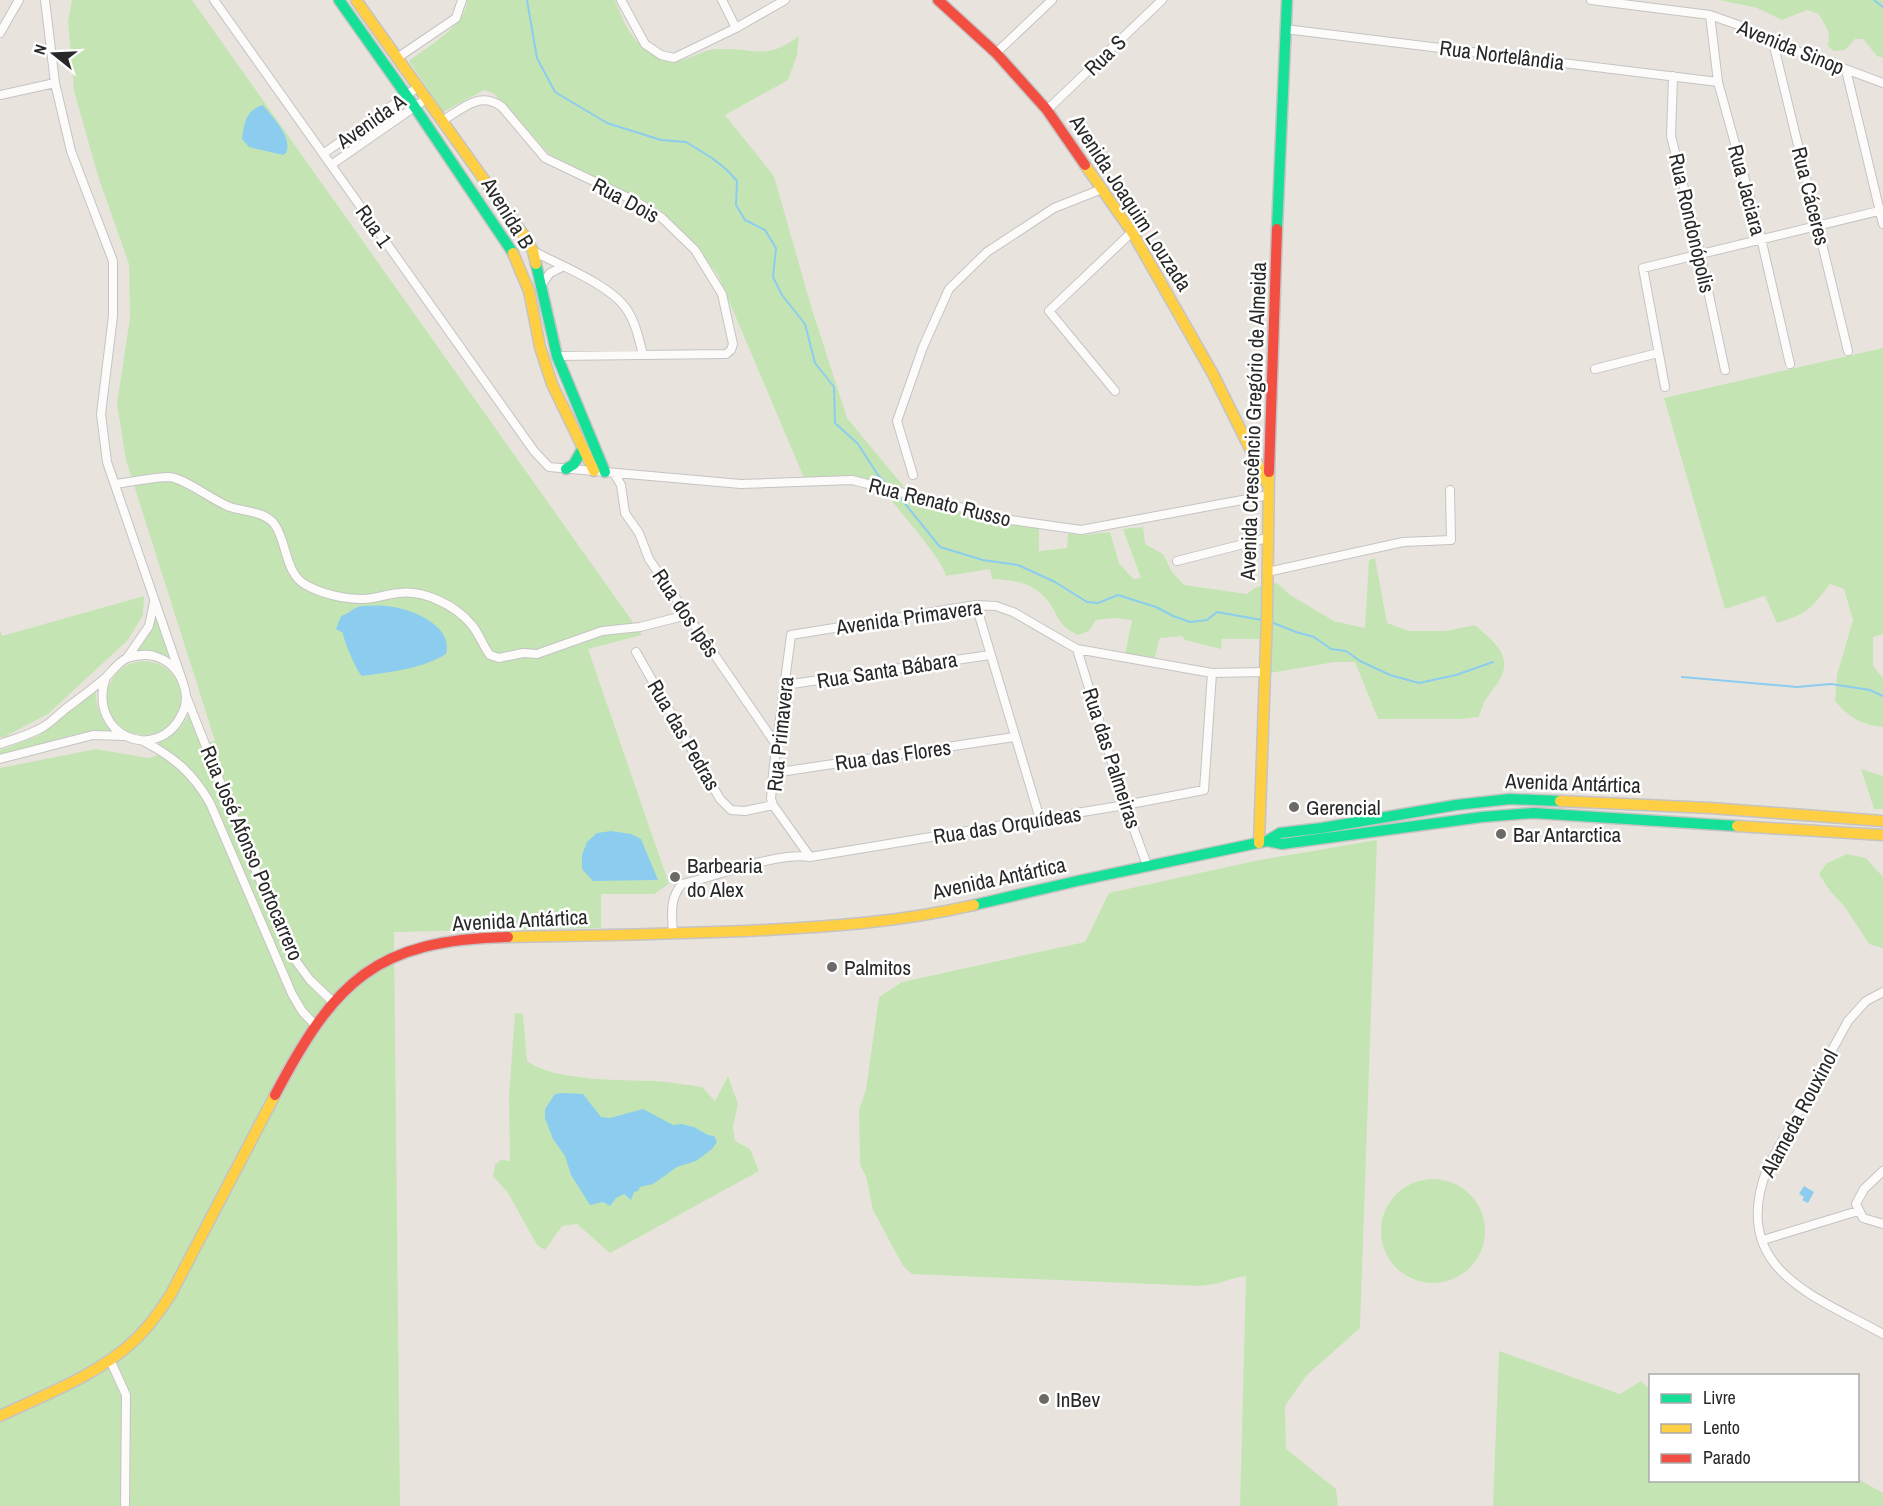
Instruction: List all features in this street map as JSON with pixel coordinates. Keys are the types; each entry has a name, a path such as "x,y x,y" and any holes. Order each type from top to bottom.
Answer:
{"main road":[{"name":"Avenida B","path":"339,0 407,95 512,251 529,291 540,347 552,384 583,448 605,472"},
{"name":"Avenida B","path":"356,0 533,251 557,356 605,472"},
{"name":"Avenida Crescêncio Gregório de Almeida","path":"1263,842 1267,538 1287,0"},
{"name":"Avenida Joaquim Louzada","path":"940,1 996,53 1047,110 1132,232 1213,374 1269,491"},
{"path":"566,469 574,464 583,448"},
{"path":"1482,817 1516,807 1531,799"},
{"name":"Avenida Antártica","path":"0,1416 78,1382 111,1362 152,1322 167,1300 314,1024 332,1001 356,978 377,964 419,948 450,941 674,934 869,924 972,905 1147,865 1263,842 1280,833 1483,801 1531,799 1710,808 1883,821"},
{"name":"Avenida Antártica","path":"1263,842 1282,844 1519,814 1565,814 1883,836"}],"street":[{"path":"0,33 19,0"},
{"name":"Rua José Afonso Portocarrero","path":"45,0 55,83 71,151 113,261 113,316 101,414 107,462 186,696 239,830 296,961 310,980 332,1001"},
{"name":"Rua 1","path":"214,0 534,451 549,467 605,472"},
{"path":"397,58 456,18 462,0"},
{"path":"621,0 645,44 661,55 674,58 736,28 785,0"},
{"path":"722,0 736,28"},
{"path":"996,53 1052,0"},
{"name":"Rua S","path":"1047,110 1162,0"},
{"name":"Avenida Sinop","path":"1591,0 1710,15 1744,27 1773,42 1883,83"},
{"name":"Rua Jaciara","path":"1710,15 1718,82 1761,238 1790,364"},
{"name":"Rua Nortelândia","path":"1285,29 1718,82"},
{"name":"Rua Cáceres","path":"1773,42 1848,351"},
{"path":"1846,70 1882,211 1883,224"},
{"name":"Rua Rondonópolis","path":"1673,76 1671,136 1700,253 1725,370"},
{"path":"0,94 55,83"},
{"name":"Avenida A","path":"323,154 418,87"},
{"name":"Avenida A","path":"331,165 426,99"},
{"name":"Rua Dois","path":"441,121 476,101 487,99 495,102 502,107 545,158 662,218 695,250 722,294 733,344 731,350 726,354 557,356"},
{"path":"913,475 897,421 923,347 949,289 987,252 1054,208 1102,189"},
{"path":"1665,387 1643,268 1761,238 1882,211"},
{"path":"1114,391 1049,311 1132,232"},
{"path":"533,251 606,290 625,307 635,327 643,355"},
{"path":"542,284 550,273 562,267"},
{"path":"1595,369 1658,353"},
{"name":"Rua Renato Russo","path":"605,472 741,484 852,480 1011,520 1081,530 1269,491"},
{"name":"Rua dos Ipês","path":"605,472 621,485 628,519 639,533 649,559 777,746"},
{"path":"115,484 170,477 229,506 255,512 268,518 276,526 291,567 303,584 349,598 365,599 401,592 423,594 451,607 472,625 490,655 499,658 523,653 537,654 602,631 640,627 687,615"},
{"path":"1267,572 1403,542 1451,540 1450,490"},
{"path":"1177,561 1267,538"},
{"path":"127,658 149,626 154,598"},
{"path":"976,605 1040,819"},
{"name":"Avenida Primavera","path":"791,635 976,605 996,606 1013,612 1077,649 1212,673 1265,672"},
{"name":"Rua Primavera","path":"791,635 771,799 810,857"},
{"name":"Rua das Palmeiras","path":"1077,649 1125,805 1147,865"},
{"name":"Rua das Pedras","path":"636,652 720,799 731,810 745,811 773,805"},
{"path":"0,744 43,728 127,658 139,655 159,658 175,669 182,680"},
{"name":"Rua Santa Bábara","path":"785,686 990,655"},
{"name":"Rua das Orquídeas","path":"674,934 672,904 675,893 682,884 779,858 797,855 810,857 1204,790 1212,673"},
{"path":"106,677 101,704 109,722 124,735"},
{"path":"142,740 156,738 168,732 178,722 184,710 186,696"},
{"name":"Rua José Afonso Portocarrero","path":"0,759 93,735 124,735 142,740 165,752 198,783 210,803 292,994 302,1011 314,1024"},
{"name":"Rua das Flores","path":"773,773 1014,737"},
{"name":"Alameda Rouxinol","path":"1883,992 1866,1001 1848,1022 1767,1169 1757,1208 1763,1240 1774,1266 1793,1283 1883,1334"},
{"path":"1883,1171 1860,1194 1856,1204 1863,1218 1883,1224"},
{"path":"1763,1240 1858,1212"},
{"path":"111,1362 126,1395 124,1506"}],"green space":[{"path":"72,0 192,0 642,635 588,649 669,884 654,894 601,894 601,928 394,932 400,1506 0,1506 0,768 96,749 148,758 169,752 157,743 176,731 190,712 202,744 215,741 126,460 117,404 130,318 129,264 98,176 74,91 68,21"},
{"path":"467,0 615,0 626,26 636,40 650,52 672,61 687,59 714,49 769,51 799,36 797,55 788,80 725,115 774,176 811,306 847,418 905,488 856,477 804,478 718,275 691,240 660,210 550,155 493,93 484,90 443,112 409,61 454,26 461,18"},
{"path":"1720,0 1883,0 1883,58 1877,56 1863,39 1855,39 1845,50 1834,51 1828,46 1829,33 1819,14 1807,10 1782,20 1757,8"},
{"path":"1883,348 1883,634 1873,637 1873,666 1883,678 1883,727 1856,719 1845,712 1835,701 1837,675 1853,620 1844,589 1830,584 1808,610 1777,623 1765,596 1725,609 1664,398"},
{"path":"887,495 1039,529 1039,551 1067,548 1068,533 1084,535 1110,532 1119,563 1133,579 1141,578 1123,529 1143,527 1145,544 1163,554 1172,572 1184,585 1247,594 1256,587 1277,583 1290,595 1334,621 1365,628 1369,560 1375,558 1387,623 1409,631 1445,631 1475,625 1500,651 1504,666 1502,674 1484,702 1479,717 1378,719 1355,662 1335,662 1259,675 1260,639 1222,639 1221,649 1185,640 1182,636 1160,638 1154,660 1125,655 1132,620 1114,618 1096,620 1089,631 1078,635 1064,626 1050,604 1032,587 1009,580 992,579 990,569 946,576 929,548"},
{"path":"144,596 143,615 128,640 48,714 0,737 0,630 2,636"},
{"path":"157,610 174,662 157,653 135,651 150,631"},
{"path":"144,661 165,667 175,677 181,698 175,719 165,729 144,735 123,729 113,719 107,698 113,677 123,667"},
{"path":"96,688 99,711 111,731 86,732 0,757 0,750 38,736"},
{"path":"1861,769 1883,776 1883,809 1874,809"},
{"path":"1377,840 1360,1328 1306,1376 1285,1406 1286,1449 1336,1489 1338,1506 1240,1506 1246,1276 1200,1286 912,1274 903,1266 873,1210 866,1176 860,1165 859,1110 866,1089 879,997 902,982 1085,942 1109,893 1259,860"},
{"path":"1847,854 1866,858 1883,877 1883,948 1869,944 1845,907 1830,891 1819,874 1827,863"},
{"path":"515,1013 523,1014 527,1061 539,1068 570,1076 607,1080 661,1081 702,1087 715,1101 728,1076 738,1104 733,1127 735,1141 750,1149 759,1171 610,1253 577,1224 562,1226 545,1250 537,1245 508,1193 493,1176 495,1165 501,1160 510,1161 509,1095"},
{"path":"1433,1179 1453,1183 1470,1194 1481,1211 1485,1231 1481,1251 1470,1268 1453,1279 1433,1283 1413,1279 1396,1268 1385,1251 1381,1231 1385,1211 1396,1194 1413,1183"},
{"path":"1499,1351 1620,1394 1641,1381 1649,1389 1649,1482 1859,1482 1859,1480 1883,1493 1883,1506 1493,1506"}],"water":[{"path":"263,105 277,122 287,141 286,153 283,155 249,147 242,139 249,114"},
{"path":"362,606 396,607 418,614 437,627 443,635 447,644 446,654 416,666 362,676 345,642 343,633 336,629 341,616"},
{"path":"611,831 631,834 641,839 658,880 593,881 582,869 582,855 587,842 597,833"},
{"path":"555,1094 583,1094 601,1117 610,1118 643,1109 673,1125 694,1127 714,1136 717,1142 712,1149 696,1161 677,1167 653,1184 640,1187 634,1192 631,1200 624,1194 616,1198 610,1206 603,1202 590,1205 571,1175 565,1156 553,1139 545,1118 545,1109"},
{"path":"1804,1186 1814,1192 1808,1203 1802,1200 1804,1197 1799,1194"}],"waterway":[{"path":"527,0 537,58 555,92 607,123 661,140 686,142 712,158 737,181 736,205 745,220 765,230 776,248 773,277 782,295 805,324 815,363 834,387 835,423 858,444 878,475 889,487"},
{"path":"1874,0 1883,7"},
{"path":"898,495 940,547 983,560 1018,565 1055,582 1087,602 1098,603 1118,595 1156,607 1190,622 1207,620 1217,612 1262,620"},
{"path":"1271,622 1314,637 1331,649 1346,651 1360,661 1390,675 1419,683 1456,675 1493,662"},
{"path":"1682,677 1797,687 1831,684 1870,690 1883,696"}],"traffic: fast":[{"path":"339,0 513,253"},
{"path":"1277,229 1287,0"},
{"path":"536,264 557,356 605,472"},
{"path":"566,469 574,464 583,448"},
{"path":"974,905 1267,841 1280,833 1456,805 1510,799 1560,801"},
{"path":"1267,841 1282,844 1482,817 1533,813 1737,826"}],"traffic: slow":[{"path":"356,0 525,237 533,251 536,264"},
{"path":"1085,165 1132,232 1213,374 1268,485"},
{"path":"513,253 529,291 540,347 552,384 594,471"},
{"path":"1259,843 1267,615 1269,472"},
{"path":"1560,801 1710,808 1883,821"},
{"path":"1737,826 1883,835"},
{"path":"508,937 804,928 889,920 974,905"},
{"path":"0,1416 53,1392 104,1364 144,1331 171,1294 275,1095"}],"traffic: jam":[{"path":"938,0 996,53 1047,110 1085,165"},
{"path":"1269,472 1277,229"},
{"path":"275,1095 318,1023 340,996 364,974 392,958 424,947 462,940 508,937"}],"place":[{"name":"Gerencial","path":"1294,807"},
{"name":"Bar Antarctica","path":"1501,834"},
{"name":"Barbearia do Alex","path":"675,877"},
{"name":"Palmitos","path":"832,967"},
{"name":"InBev","path":"1044,1399"}]}
